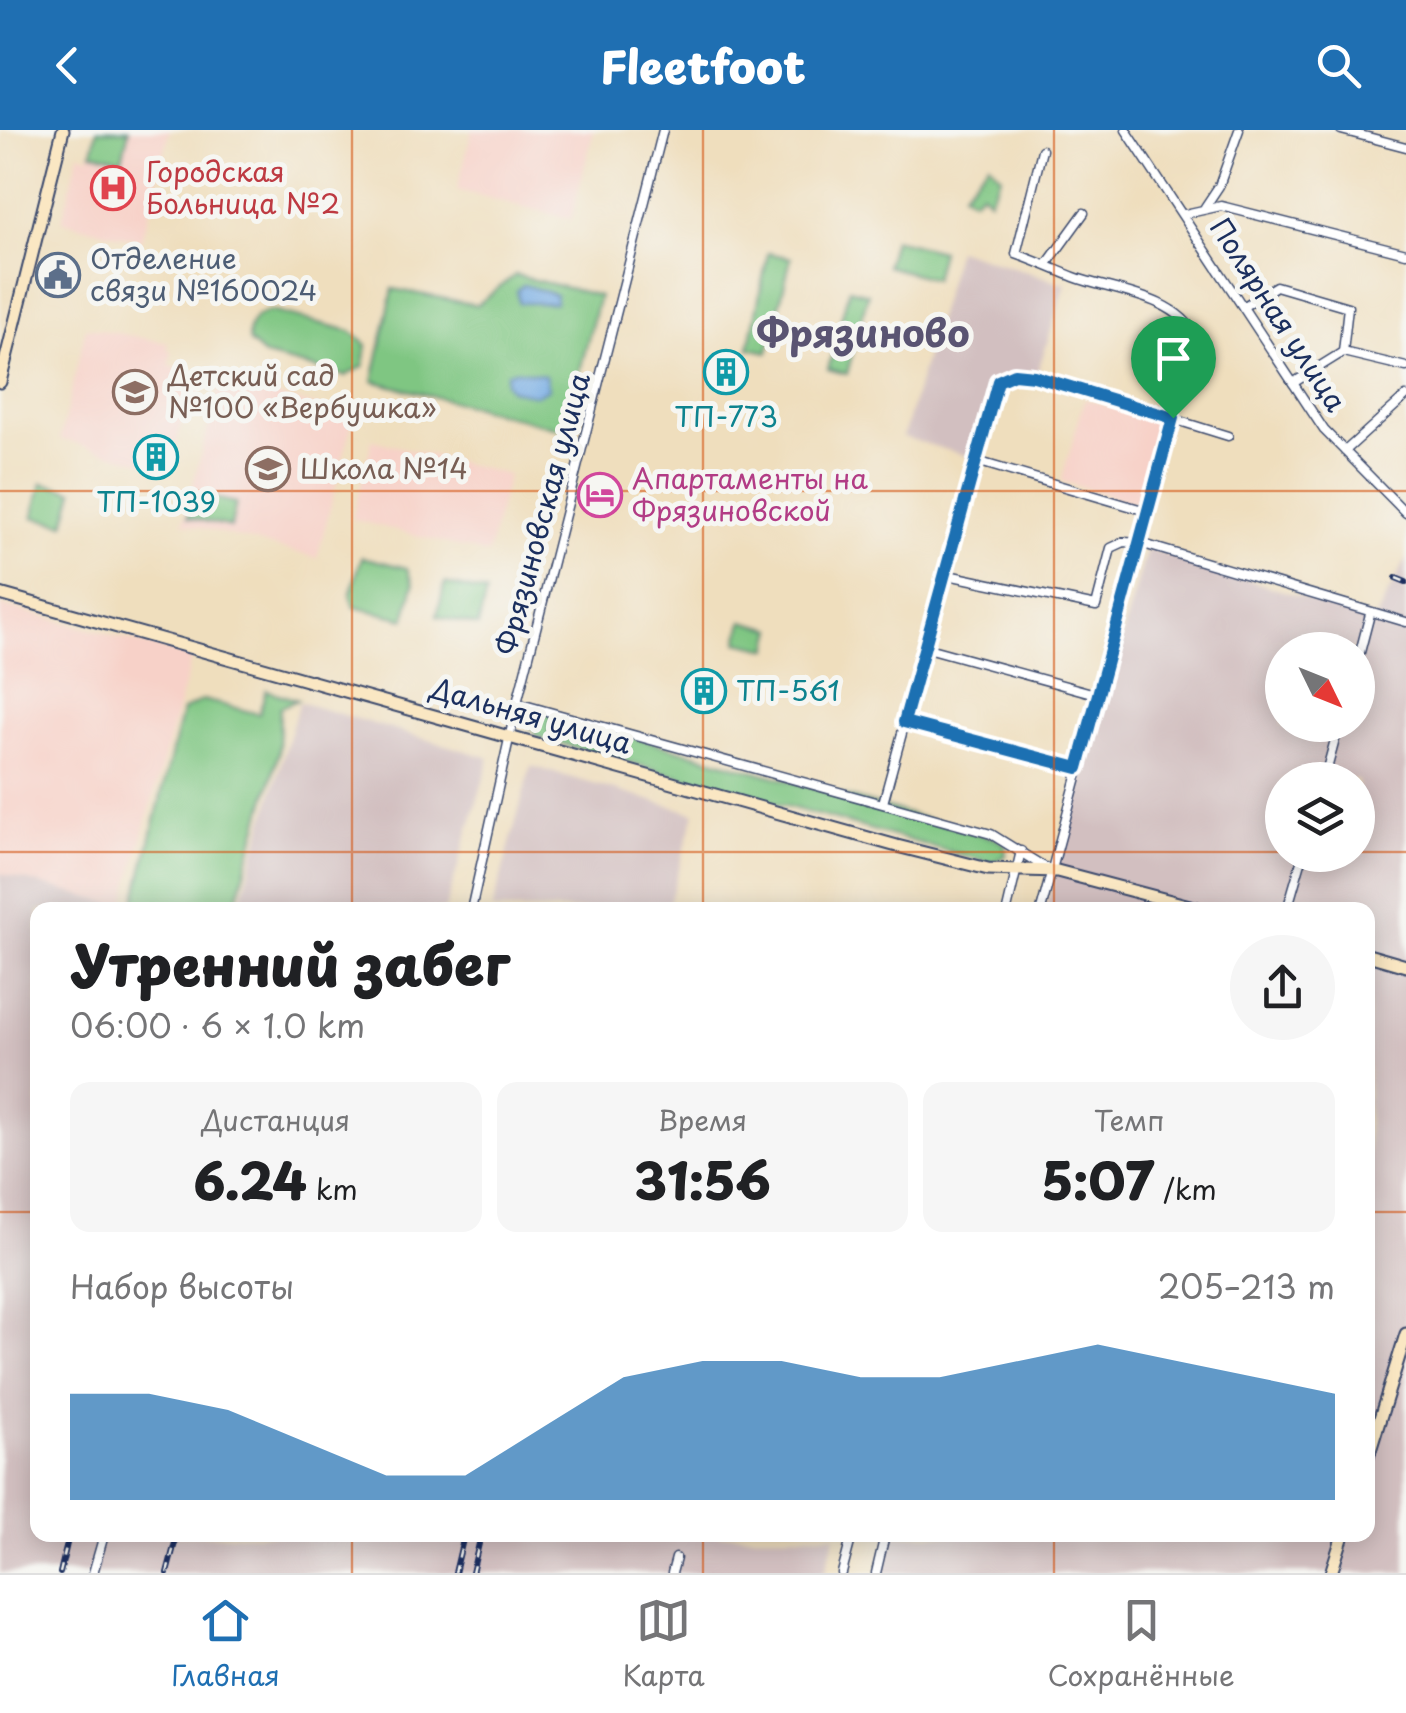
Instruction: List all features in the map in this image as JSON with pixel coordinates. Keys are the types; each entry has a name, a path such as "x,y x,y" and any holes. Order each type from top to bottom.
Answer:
{"street":[{"path":"0,382 63,130"},
{"name":"Фрязиновская улица","path":"473,902 517,702 663,130"},
{"name":"Полярная улица","path":"1126,130 1185,214 1292,383 1345,451 1406,513"},
{"path":"1205,207 1218,186 1239,130"},
{"path":"1341,130 1406,147"},
{"path":"1042,150 1016,254 1141,297 1169,311 1195,334 1042,902"},
{"path":"1185,214 1220,206 1406,253"},
{"path":"1047,264 1084,214"},
{"path":"1242,306 1276,286 1348,307 1343,352"},
{"path":"1292,383 1343,352 1406,367"},
{"path":"883,803 996,385 1014,374 1034,376 1228,436"},
{"path":"1345,451 1406,396"},
{"path":"973,460 1146,511"},
{"path":"943,574 1096,606 1111,548 1124,542 1140,543 1406,622"},
{"name":"Дальняя улица","path":"0,594 897,846 988,869 1050,871 1173,902"},
{"path":"1365,632 1370,614"},
{"path":"924,647 1099,695"},
{"name":"Дальняя улица","path":"517,702 1001,837 1050,871"},
{"path":"904,722 1078,768"},
{"path":"1009,902 1021,851"},
{"path":"1289,902 1298,872"},
{"path":"1375,957 1406,966"},
{"path":"1375,1434 1406,1334"},
{"path":"93,1573 102,1542"},
{"path":"842,1573 850,1542"},
{"path":"876,1573 883,1542"},
{"path":"1331,1573 1341,1542"},
{"path":"672,1573 676,1558"}],"shaded area":[{"name":"Городская Больница №2","path":"96,130 170,130 142,241 62,221 79,153 89,156"},
{"path":"472,130 594,130 571,219 457,190"},
{"path":"957,249 1066,284 1037,374 997,379 971,457 903,437"},
{"name":"Детский сад №100 «Вербушка»","path":"86,327 168,343 167,349 172,351 169,366 180,369 178,380 201,386 198,400 188,400 176,445 149,447 145,463 60,439"},
{"name":"Школа №14","path":"230,383 354,416 317,558 183,523 219,386 228,388"},
{"path":"1085,399 1168,423 1143,506 1061,481"},
{"path":"372,440 508,475 488,554 352,519"},
{"path":"1147,548 1375,620 1406,558 1406,1573 883,1573 890,1542 1375,1542 1375,902 1047,902"},
{"path":"0,605 192,657 124,902 105,902 0,873"},
{"path":"299,702 490,758 447,902 240,902"},
{"path":"531,766 695,813 669,902 494,902"},
{"path":"0,873 105,902 30,902 30,1542 833,1542 825,1573 0,1573"}],"green space":[{"path":"97,130 129,130 122,159 92,152"},
{"path":"989,163 1001,176 989,199 981,192 973,199 963,193"},
{"path":"893,239 941,251 934,279 886,266"},
{"path":"768,253 791,258 768,352 749,348"},
{"path":"515,275 599,296 565,430 373,381 393,289 477,305"},
{"path":"849,289 868,294 847,374 828,369"},
{"path":"271,311 351,331 367,345 364,366 345,376 265,356 249,342 249,330 256,318"},
{"path":"42,483 74,491 65,524 33,517"},
{"path":"194,493 236,503 231,527 188,517"},
{"path":"362,557 407,568 414,584 405,619 354,607 350,596"},
{"path":"445,583 486,593 478,626 437,616"},
{"path":"743,621 774,629 769,649 738,642"},
{"path":"266,690 297,700 280,707 279,752 236,902 135,902 182,711 203,700 259,714"},
{"path":"538,712 552,714 548,731 604,746 609,730 997,839 1005,844 1006,856 991,863 537,737 528,722"}],"water":[{"path":"524,285 556,295 555,303 519,303 517,290"},
{"path":"507,372 545,375 548,389 536,395 511,390 505,382"}],"railway":[{"path":"1396,578 1406,582"},
{"path":"60,1573 67,1542"},
{"path":"167,1573 175,1542"},
{"path":"455,1573 462,1542"},
{"path":"472,1573 479,1542"}],"place":[{"name":"Городская Больница №2","path":"113,188"},
{"name":"Отделение связи №160024","path":"58,275"},
{"name":"ТП-773","path":"726,372"},
{"name":"Детский сад №100 «Вербушка»","path":"135,392"},
{"name":"ТП-1039","path":"156,457"},
{"name":"Школа №14","path":"268,469"},
{"name":"Апартаменты на Фрязиновской","path":"600,495"},
{"name":"ТП-561","path":"704,691"}],"district":[{"name":"Фрязиново","path":"863,334"}],"route":[{"path":"1014,374 1034,376 1173,418 1078,768 904,722 975,452 998,381 1014,374"}]}
